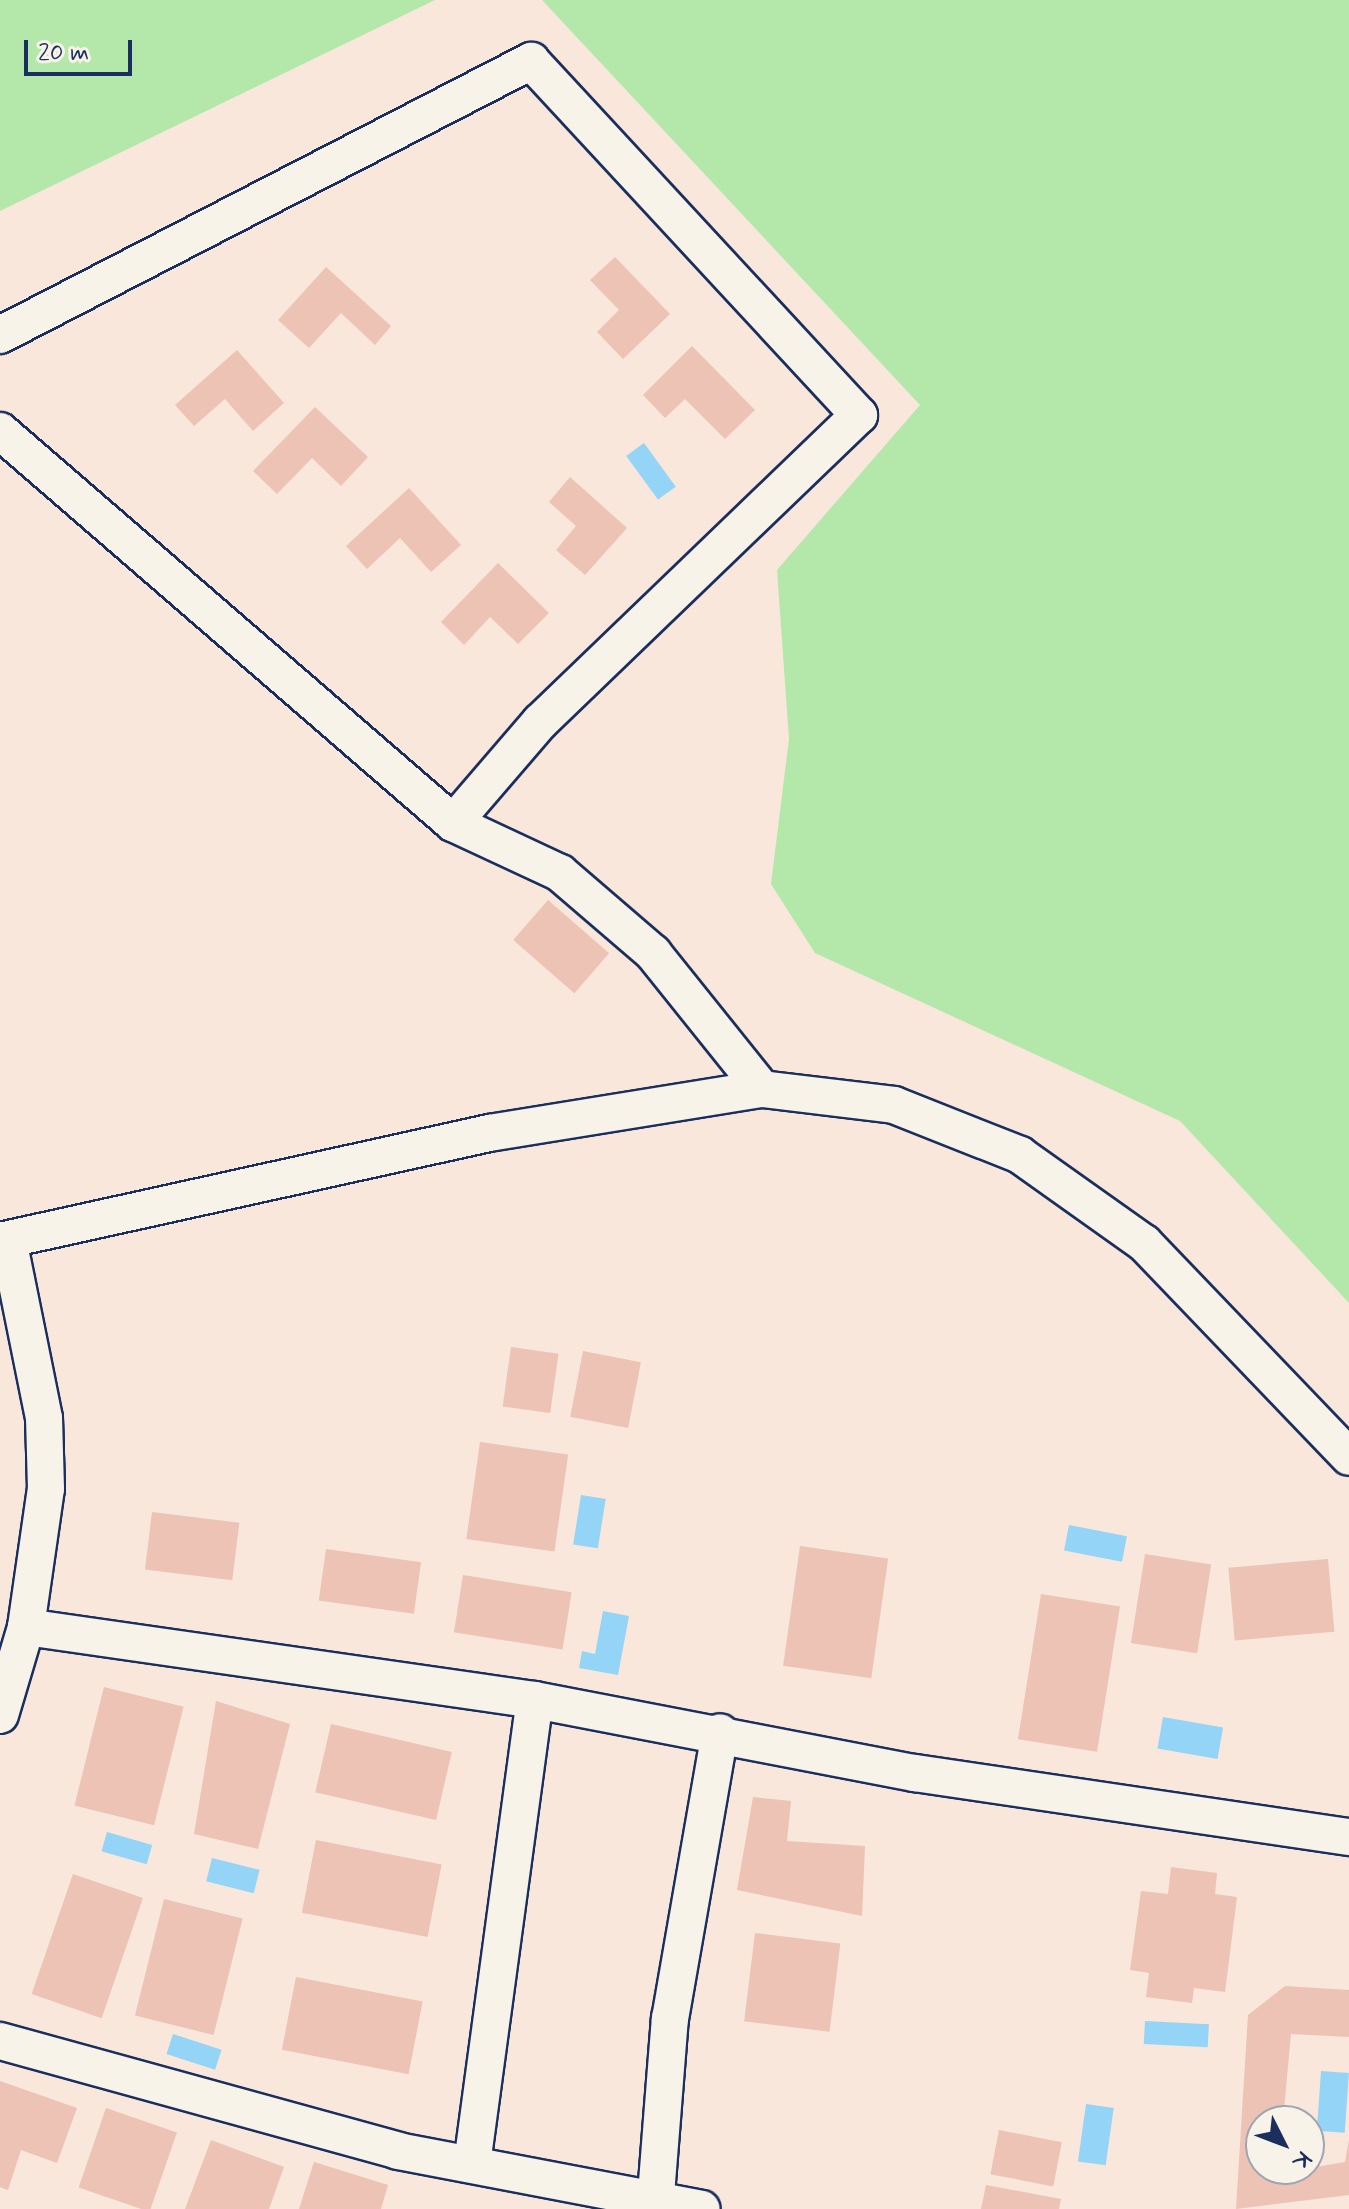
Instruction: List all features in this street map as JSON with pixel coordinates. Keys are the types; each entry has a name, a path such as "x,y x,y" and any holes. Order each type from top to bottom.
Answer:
{"street":[{"path":"0,335 531,61 859,415 540,722 453,823"},
{"path":"0,431 453,823 560,873 653,953 762,1089"},
{"path":"0,1715 26,1627 44,1520 44,1418 4,1240 489,1133 762,1089 894,1105 1020,1155 1144,1243 1349,1457"},
{"path":"26,1627 535,1700 720,1732 915,1773 1349,1837"},
{"path":"472,2164 535,1700"},
{"path":"656,2195 670,2019 720,1732"},
{"path":"0,2041 398,2151 472,2164 593,2197 656,2195 701,2209"}],"green space":[{"path":"0,0 435,0 0,211"},
{"path":"542,0 1349,0 1349,1303 1180,1121 815,953 771,884 789,739 777,570 920,405"}],"water":[{"path":"644,443 676,487 658,500 626,456"},
{"path":"581,1495 606,1499 598,1548 573,1544"},
{"path":"1069,1525 1127,1536 1122,1562 1064,1551"},
{"path":"603,1611 629,1616 618,1675 579,1668 582,1651 595,1654"},
{"path":"1163,1717 1223,1728 1218,1759 1157,1749"},
{"path":"107,1832 152,1845 147,1864 101,1851"},
{"path":"212,1858 260,1870 254,1893 206,1881"},
{"path":"1145,2021 1209,2024 1208,2047 1144,2044"},
{"path":"173,2034 222,2050 215,2070 167,2054"},
{"path":"1321,2071 1349,2073 1345,2133 1325,2131 1325,2105 1319,2105"},
{"path":"1086,2104 1114,2108 1106,2165 1078,2161"}],"building":[{"path":"615,257 670,314 623,359 597,332 619,310 590,280"},
{"path":"326,267 391,326 375,345 341,313 309,348 278,320"},
{"path":"692,346 755,410 725,439 685,399 665,418 643,395"},
{"path":"237,350 284,403 253,431 225,399 194,426 175,405"},
{"path":"315,407 368,457 341,486 312,458 277,494 253,471"},
{"path":"570,477 627,528 585,575 556,550 576,526 549,502"},
{"path":"409,488 461,545 431,572 400,538 367,569 346,546"},
{"path":"498,563 549,613 518,644 490,617 464,645 441,622"},
{"path":"548,900 609,953 574,993 513,940"},
{"path":"511,1347 559,1354 550,1413 503,1406"},
{"path":"583,1351 641,1362 628,1428 570,1417"},
{"path":"480,1442 568,1454 554,1551 466,1539"},
{"path":"152,1512 239,1523 232,1580 145,1570"},
{"path":"800,1546 888,1558 871,1678 783,1666"},
{"path":"326,1549 421,1562 414,1614 319,1600"},
{"path":"1145,1554 1211,1564 1197,1653 1131,1643"},
{"path":"1328,1559 1334,1632 1235,1640 1228,1568"},
{"path":"463,1575 572,1592 563,1649 454,1632"},
{"path":"1041,1594 1120,1607 1097,1752 1018,1739"},
{"path":"104,1687 184,1707 154,1825 74,1805"},
{"path":"216,1701 290,1724 258,1849 194,1834"},
{"path":"331,1724 452,1752 436,1820 315,1792"},
{"path":"753,1797 791,1801 787,1841 865,1846 862,1916 737,1890"},
{"path":"316,1840 442,1864 428,1937 302,1913"},
{"path":"1171,1867 1217,1873 1215,1894 1237,1897 1225,1992 1194,1988 1192,2003 1146,1997 1149,1973 1130,1970 1141,1891 1168,1894"},
{"path":"73,1874 143,1898 102,2018 32,1994"},
{"path":"164,1899 243,1919 214,2035 135,2015"},
{"path":"755,1933 840,1943 830,2032 744,2021"},
{"path":"296,1977 423,2002 409,2074 282,2050"},
{"path":"1285,1986 1349,1990 1349,2037 1291,2034 1284,2105 1245,2105 1245,2185 1325,2185 1325,2165 1345,2162 1349,2140 1349,2195 1236,2209 1248,2015"},
{"path":"0,2081 77,2108 57,2163 21,2150 8,2190 0,2187"},
{"path":"106,2108 177,2132 151,2209 141,2209 79,2187"},
{"path":"999,2130 1062,2142 1053,2186 990,2174"},
{"path":"211,2140 284,2167 269,2209 185,2209"},
{"path":"314,2162 388,2185 381,2209 299,2209"},
{"path":"986,2185 1061,2199 1059,2209 981,2209"}]}
